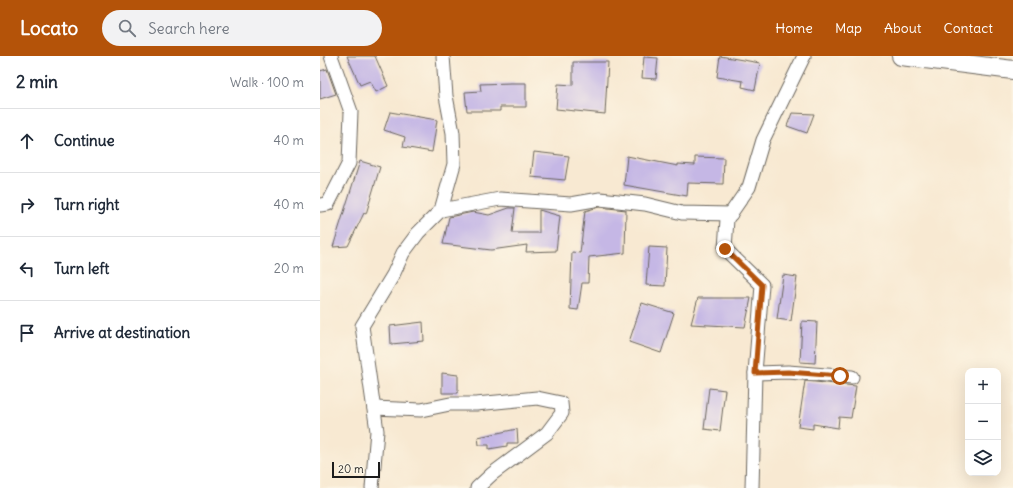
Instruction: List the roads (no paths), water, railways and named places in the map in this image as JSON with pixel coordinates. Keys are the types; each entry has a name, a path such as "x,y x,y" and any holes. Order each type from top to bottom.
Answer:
{"street":[{"path":"320,205 328,204 349,163 351,112 331,56"},
{"path":"372,488 377,431 362,326 393,275 403,253 418,232 441,210 454,164 453,133 446,96 443,56"},
{"path":"752,488 755,373 762,285 725,249 727,219 749,187 763,140 804,56"},
{"path":"900,56 1013,70"},
{"path":"441,210 500,199 532,203 571,204 600,199 645,204 682,213 731,214"},
{"path":"755,373 788,372 852,377"},
{"path":"374,408 421,410 450,404 476,404 537,398 561,403 562,413 547,433 492,474 477,488"}]}
